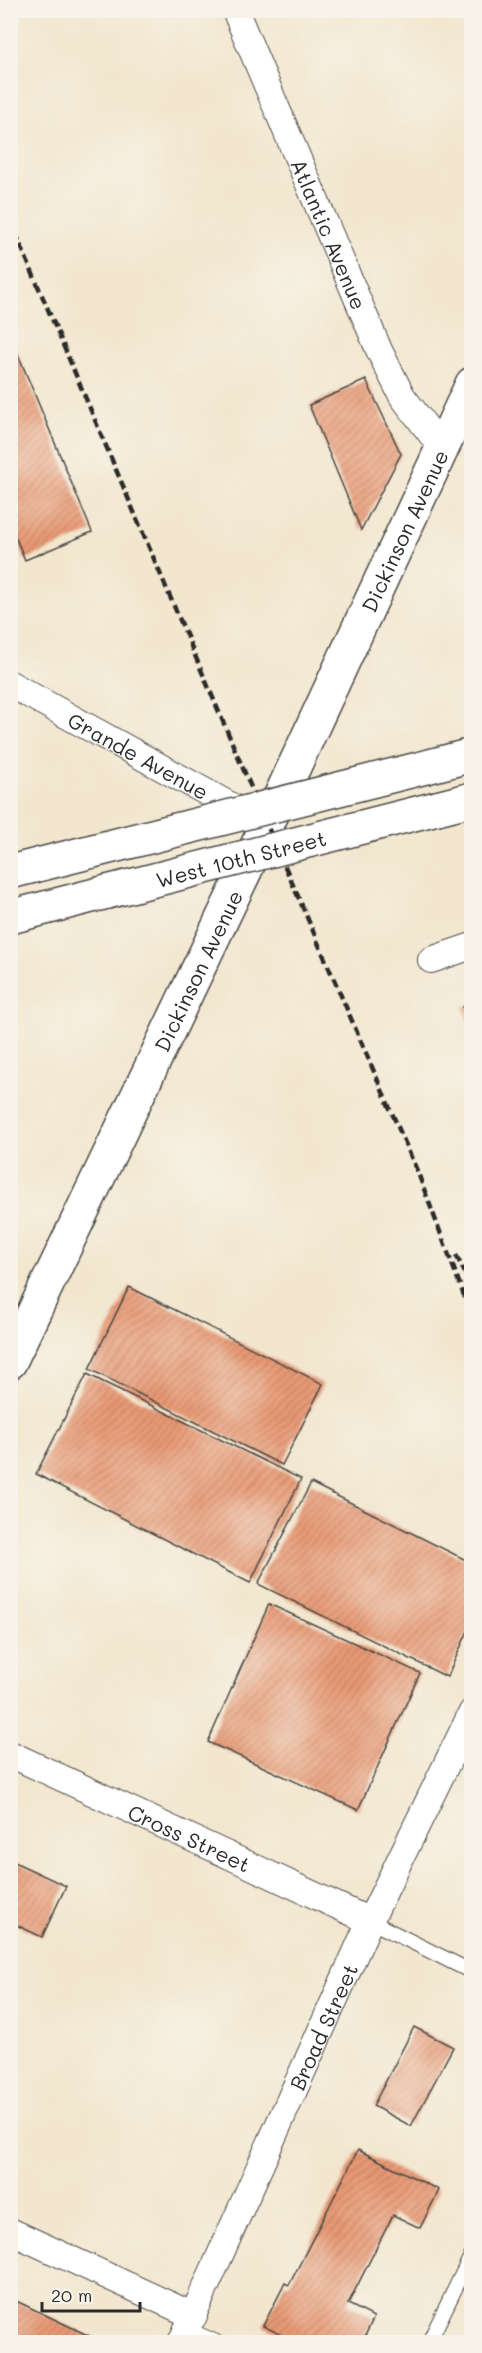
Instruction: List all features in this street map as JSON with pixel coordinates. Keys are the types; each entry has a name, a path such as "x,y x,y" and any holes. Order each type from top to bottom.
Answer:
{"main road":[{"name":"Dickinson Avenue","path":"10,1362 267,825 471,384"},
{"name":"West 10th Street","path":"10,872 471,755"},
{"name":"West 10th Street","path":"10,917 471,799"}],"street":[{"name":"Atlantic Avenue","path":"235,10 379,350 402,396 442,447"},
{"name":"Grande Avenue","path":"10,684 267,825"},
{"path":"431,960 471,946"},
{"name":"Broad Street","path":"187,2329 370,1921 465,1743 471,1712"},
{"name":"Cross Street","path":"10,1754 370,1921"},
{"path":"10,2231 187,2329"}],"lane":[{"path":"370,1921 471,1972"},
{"path":"429,2343 471,2254"},
{"path":"187,2329 216,2343"}],"building":[{"path":"10,335 92,532 25,560 10,524"},
{"path":"366,380 401,454 361,530 309,405"},
{"path":"472,1004 472,1029 471,1029 463,1007"},
{"path":"129,1287 323,1384 282,1465 89,1369"},
{"path":"87,1374 301,1479 250,1583 36,1474"},
{"path":"311,1483 472,1563 472,1622 447,1677 258,1584"},
{"path":"269,1604 420,1673 358,1810 208,1742"},
{"path":"10,1860 66,1886 42,1937 10,1922"},
{"path":"414,2027 453,2047 411,2126 373,2106"},
{"path":"358,2150 439,2190 420,2228 393,2215 348,2304 374,2317 362,2342 297,2342 263,2326 285,2283 289,2285"},
{"path":"10,2298 102,2342 10,2342"}],"railway":[{"path":"10,220 267,825 418,1173 472,1317"},
{"path":"456,1255 472,1287"}]}
